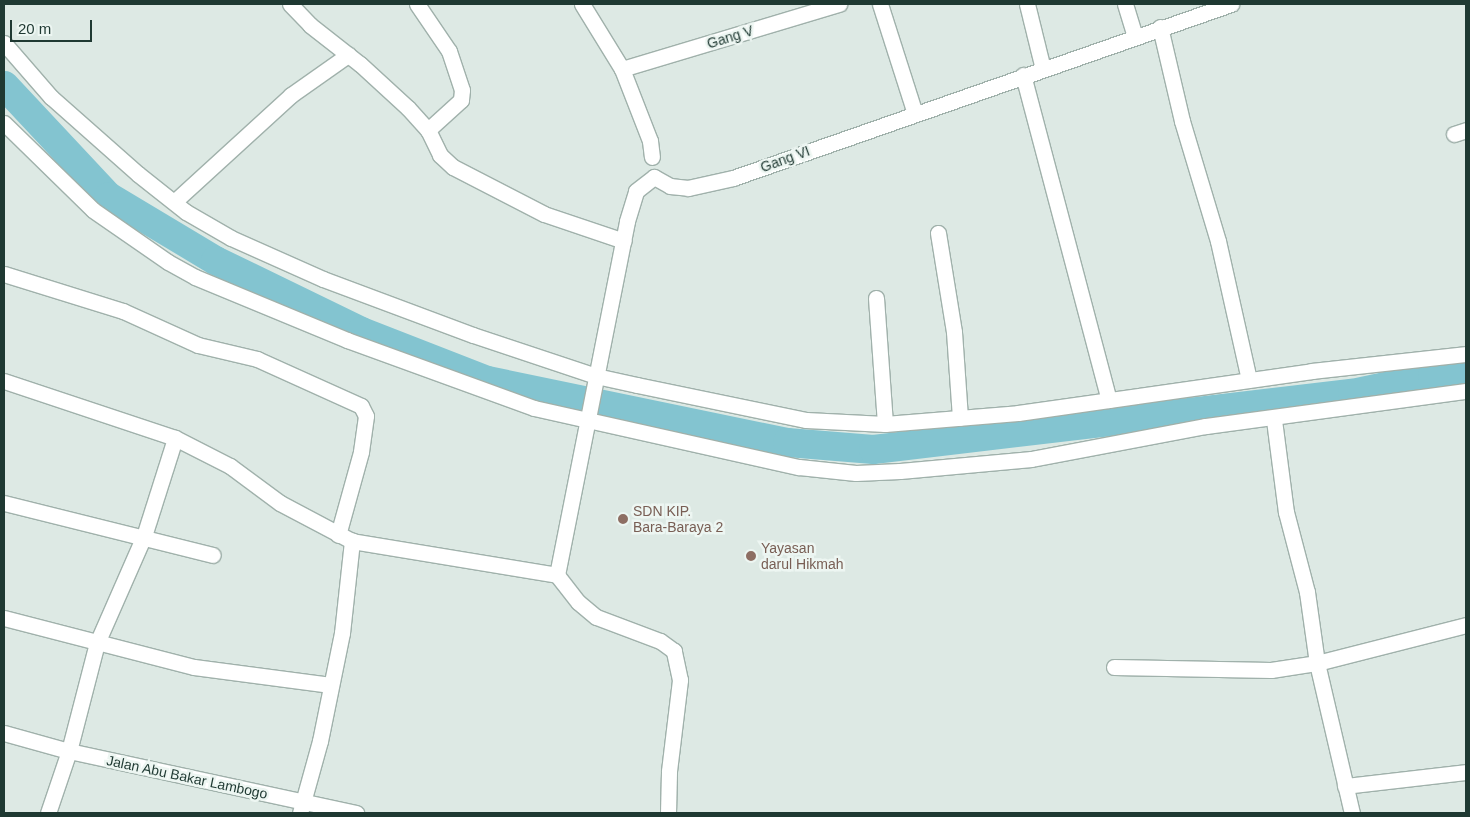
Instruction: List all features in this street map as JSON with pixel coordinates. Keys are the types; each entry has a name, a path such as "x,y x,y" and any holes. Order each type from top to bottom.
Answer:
{"street":[{"path":"290,4 310,24 348,54 428,130 440,154 469,177 544,214 624,241 557,575"},
{"path":"417,4 449,51 462,90 461,100 428,130"},
{"path":"582,4 622,69 650,142 652,157"},
{"name":"Gang V","path":"622,69 839,4"},
{"path":"880,4 915,114"},
{"path":"1027,4 1043,69"},
{"path":"1125,4 1135,37"},
{"name":"Gang VI","path":"624,241 634,196 654,177 670,186 688,188 710,185 1230,4"},
{"path":"1160,27 1182,121 1218,241 1249,380"},
{"path":"4,43 65,110 138,174 174,202 231,238 323,279 595,378 806,420 885,424 960,418 1174,393 1249,380 1466,354"},
{"path":"174,202 291,95 348,54"},
{"path":"1023,75 1109,400"},
{"path":"4,123 93,210 168,262 195,277 395,359 534,408 587,418 799,467 856,473 1031,459 1206,426 1274,420 1466,392"},
{"path":"938,233 954,332 960,418"},
{"path":"4,274 116,308 198,345 257,359 361,406 366,416 345,538 342,633 303,808"},
{"path":"876,298 885,424"},
{"path":"4,381 175,438 230,466 280,503 345,538 557,575 578,602 596,617 660,641 674,651 680,680 669,771 668,813"},
{"path":"1274,420 1286,512 1307,592 1317,663 1352,813"},
{"path":"48,813 69,751 98,643 144,536 175,438"},
{"path":"4,503 144,536 213,555"},
{"path":"4,618 194,667 331,685"},
{"path":"1114,667 1271,670 1317,663 1466,625"},
{"name":"Jalan Abu Bakar Lambogo","path":"4,733 69,751 303,808 356,813"},
{"path":"1345,786 1466,772"}],"waterway":[{"path":"4,85 108,196 215,260 361,331 487,380 787,442 873,449 1352,393 1432,376 1466,375"}],"place":[{"name":"SDN KIP. Bara-Baraya 2","path":"623,519"},
{"name":"Yayasan darul Hikmah","path":"751,556"}]}
